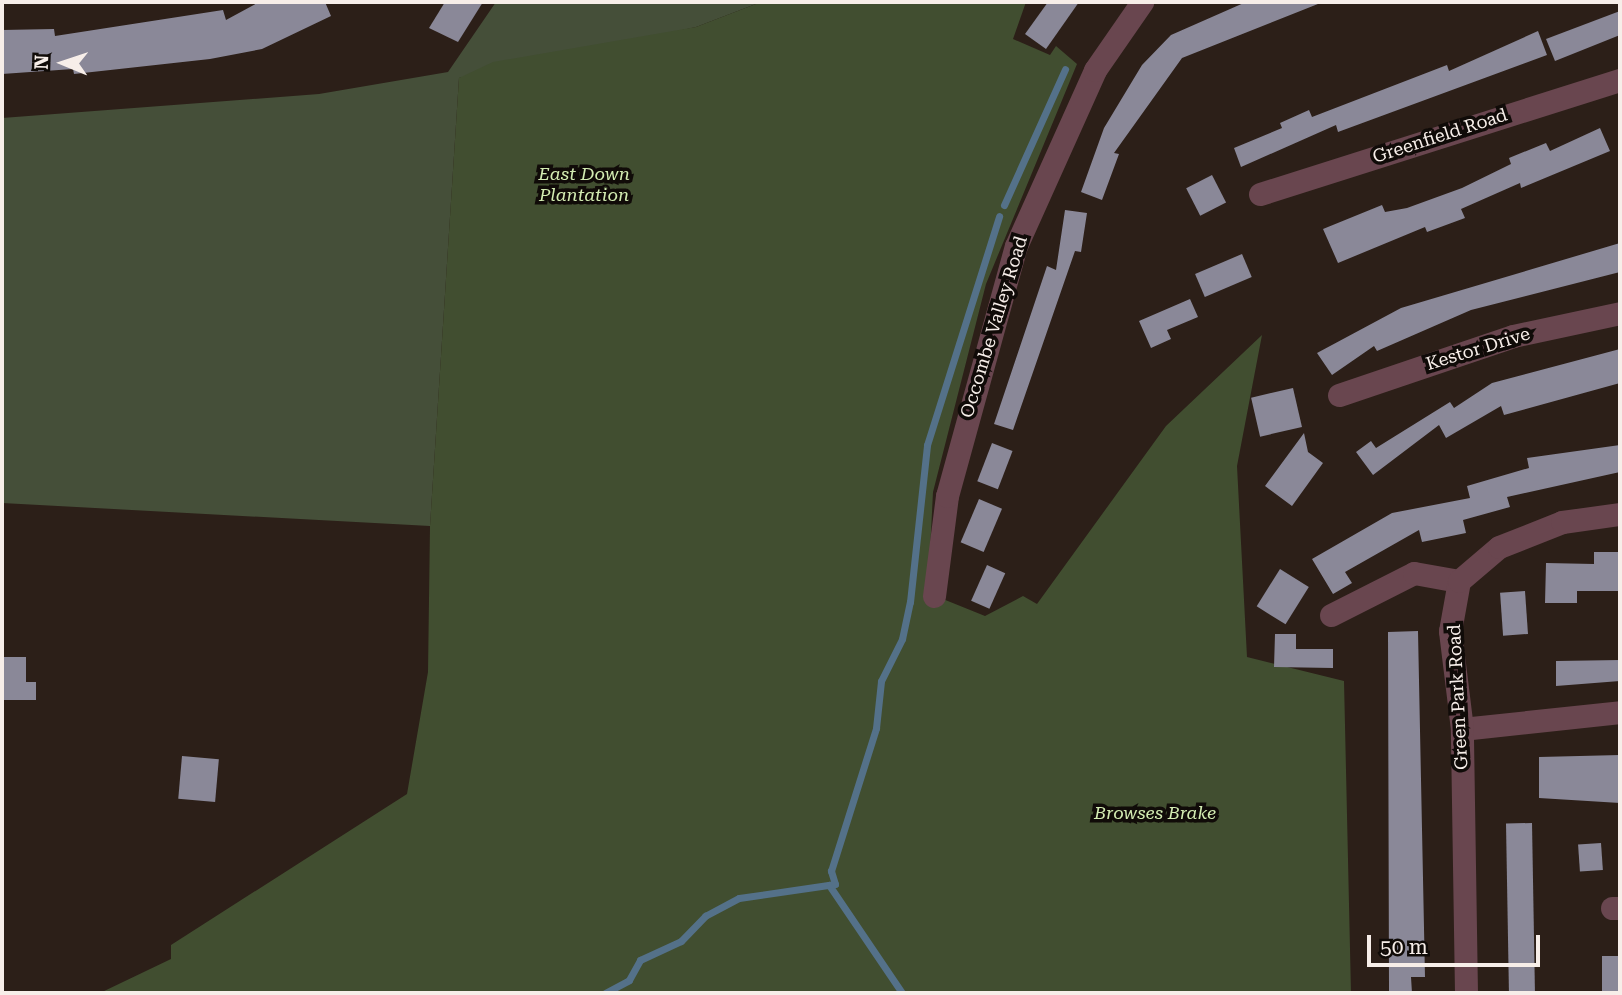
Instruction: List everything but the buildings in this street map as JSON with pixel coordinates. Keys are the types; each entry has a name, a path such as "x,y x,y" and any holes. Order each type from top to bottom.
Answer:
{"street":[{"name":"Occombe Valley Road","path":"934,596 947,496 1016,246 1095,70 1142,2"},
{"name":"Greenfield Road","path":"1260,194 1620,80"},
{"name":"Kestor Drive","path":"1339,395 1513,336 1620,313"},
{"path":"1331,615 1414,573 1459,581 1499,547 1562,522 1620,514"},
{"name":"Green Park Road","path":"1459,581 1450,631 1462,729 1466,993"},
{"path":"1462,729 1620,712"}],"green space":[{"path":"496,2 761,2 696,27 459,78 430,526 2,503 2,118 319,94 448,72"},
{"path":"761,2 1026,2 1013,39 1050,55 1056,46 1077,64 986,284 933,492 928,593 985,616 1023,596 1037,604 1166,426 1262,335 1237,466 1247,657 1344,681 1351,993 100,993 171,959 171,945 407,794 428,672 430,526 459,78 493,62 696,27"}],"waterway":[{"path":"1004,205 1065,69"},
{"path":"605,993 629,980 640,960 681,941 705,916 739,898 835,884 831,871 876,728 881,681 902,639 910,602 927,445 999,216"},
{"path":"829,885 902,993"}],"park label":[{"name":"East Down Plantation","path":"584,185"},
{"name":"Browses Brake","path":"1155,813"}]}
